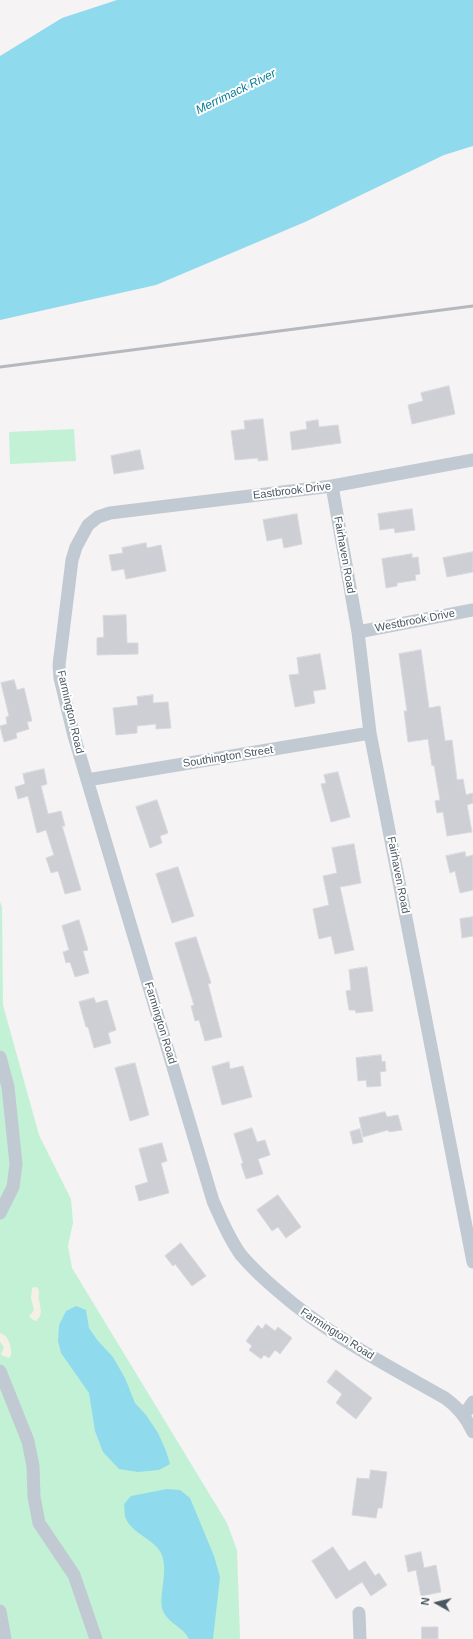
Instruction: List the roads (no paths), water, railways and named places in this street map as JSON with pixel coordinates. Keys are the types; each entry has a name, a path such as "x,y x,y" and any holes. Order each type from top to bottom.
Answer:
{"street":[{"name":"Eastbrook Drive","path":"110,513 332,486 473,460"},
{"name":"Fairhaven Road","path":"332,486 358,632 370,733 473,1262"},
{"name":"Farmington Road","path":"110,513 98,517 88,526 76,547 72,560 60,658 60,678 74,736 214,1201 225,1228 241,1254 262,1277 295,1307 346,1342 455,1405 464,1415 473,1432"},
{"name":"Westbrook Drive","path":"358,632 473,610"},
{"name":"Southington Street","path":"87,780 370,733"},
{"path":"0,1057 8,1087 16,1164 13,1187 0,1214"},
{"path":"0,1370 28,1441 33,1466 34,1497 39,1524 74,1575 96,1639"},
{"path":"464,1415 473,1402"},
{"path":"0,1611 5,1639"},
{"path":"359,1613 360,1639"}],"water":[{"name":"Merrimack River","path":"117,0 473,0 473,146 444,155 305,222 156,285 0,320 0,56 62,18"},
{"path":"76,1306 86,1310 89,1328 98,1341 113,1357 125,1378 135,1403 146,1415 158,1433 170,1464 159,1470 138,1472 119,1469 103,1452 95,1431 89,1393 61,1353 58,1341 59,1325 66,1311"},
{"path":"167,1489 180,1490 190,1498 214,1556 220,1577 213,1639 189,1639 187,1635 164,1613 161,1601 164,1569 161,1553 154,1544 133,1529 125,1518 124,1504 131,1496"}],"railway":[{"path":"0,367 473,306"}]}
